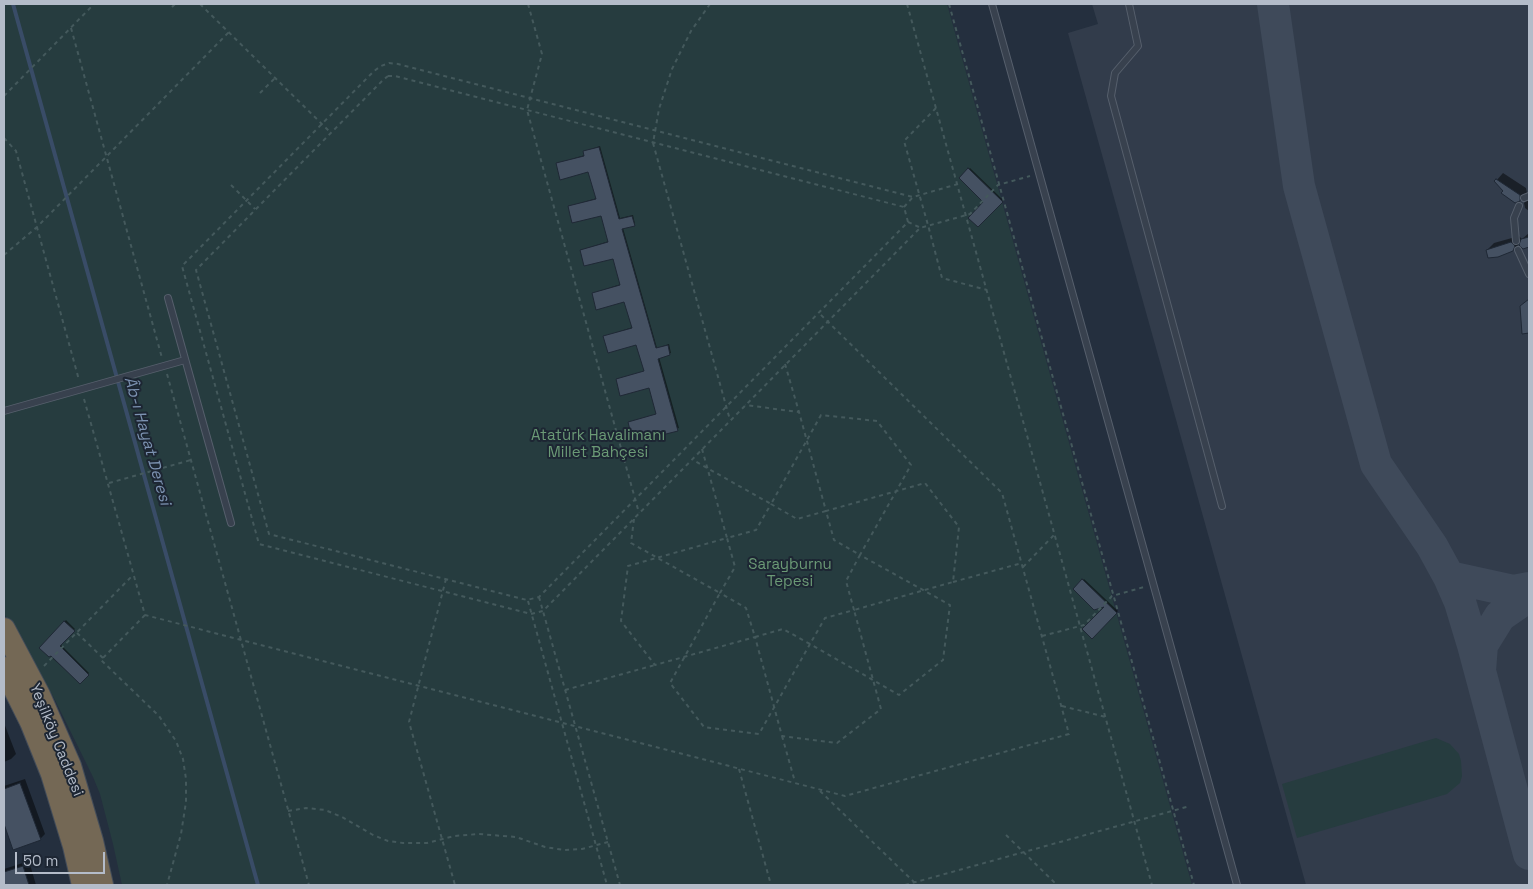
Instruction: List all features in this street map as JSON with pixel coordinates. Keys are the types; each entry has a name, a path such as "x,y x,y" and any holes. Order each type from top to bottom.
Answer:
{"highway":[{"name":"Yeşilköy Caddesi","path":"4,629 39,695 70,766 92,841 102,885"},
{"name":"Yeşilköy Caddesi","path":"4,668 31,722 52,774 72,838 83,885"}],"lane":[{"path":"992,4 1237,885"},
{"path":"1129,4 1138,46 1116,73 1111,96 1222,506"},
{"path":"1516,241 1514,218 1519,206"},
{"path":"1518,250 1529,274"},
{"path":"168,298 231,524"},
{"path":"4,411 186,360"}],"path":[{"path":"4,96 94,4"},
{"path":"172,7 175,4"},
{"path":"200,4 331,132"},
{"path":"528,4 542,54 527,110 639,513"},
{"path":"710,4 691,30 672,69 661,102 653,143 730,421"},
{"path":"907,4 1152,885"},
{"path":"949,4 1194,885"},
{"path":"71,28 309,885"},
{"path":"4,255 37,227 229,32"},
{"path":"913,197 398,64 389,63 381,66 322,123 182,266 259,544 531,614 544,611 920,228 970,214 1000,185 1039,174"},
{"path":"904,208 395,76 388,76 196,270 269,534 527,600 540,597 908,222"},
{"path":"260,93 275,78"},
{"path":"936,108 904,140 942,278 987,290"},
{"path":"904,208 913,197 958,184"},
{"path":"231,185 255,209"},
{"path":"904,208 908,222 920,228"},
{"path":"180,625 845,796 1069,734 1002,493 818,313"},
{"path":"565,690 784,629 899,695 943,660 950,605 834,540 785,364"},
{"path":"745,405 799,412"},
{"path":"655,665 621,621 628,566 756,530 821,414 877,421 911,465 846,581 881,709 837,743 782,736"},
{"path":"702,449 735,567 670,683 704,727 759,734 824,618 1022,563"},
{"path":"692,459 797,519 925,483 959,527 953,582"},
{"path":"108,483 191,460"},
{"path":"634,519 631,543 746,608 795,784"},
{"path":"1023,567 1055,535"},
{"path":"39,671 133,575"},
{"path":"446,579 410,722 455,885"},
{"path":"1042,636 1084,625 1114,596 1153,585"},
{"path":"540,597 620,885"},
{"path":"527,600 606,885"},
{"path":"103,658 145,616"},
{"path":"77,633 103,658 101,660 160,716 176,741 183,759 186,779 186,802 167,885"},
{"path":"1061,705 1106,717"},
{"path":"739,769 772,885"},
{"path":"820,790 917,885"},
{"path":"905,885 1190,806"},
{"path":"288,810 306,808 325,810 342,816 373,835 395,842 419,844 466,834 516,837 545,847 564,850 576,850 608,842"},
{"path":"1006,835 1056,884"}],"shaded area":[{"path":"1092,4 1529,4 1529,885 1306,885 1068,33 1098,24"}],"green space":[{"name":"Atatürk Havalimanı Millet Bahçesi","path":"4,4 947,4 1192,885 122,885 100,794 93,777 54,698 4,614"},
{"path":"1436,738 1450,744 1459,754 1461,761 1462,776 1460,783 1447,794 1297,838 1282,784"}],"building":[{"path":"599,147 619,219 632,216 635,226 622,229 656,348 668,345 670,355 658,359 678,431 662,435 660,431 632,439 628,422 656,414 649,388 620,396 616,379 644,371 636,345 608,353 603,336 632,328 624,302 596,310 592,293 620,285 613,259 584,266 580,250 608,242 601,216 572,223 568,206 596,199 588,172 560,180 556,163 584,156 583,151"},
{"path":"968,168 1003,202 978,227 968,218 983,202 959,178"},
{"path":"1496,179 1520,195 1520,201 1515,203 1501,193 1503,191 1494,181"},
{"path":"1529,237 1529,247 1523,249 1519,245 1521,239"},
{"path":"1511,242 1515,246 1513,251 1498,257 1488,258 1486,250"},
{"path":"1529,299 1529,333 1522,334 1520,306"},
{"path":"1082,579 1117,613 1092,639 1082,629 1104,607 1094,610 1073,589"},
{"path":"64,621 75,631 60,646 89,675 80,684 51,656 49,657 39,648"},
{"path":"20,783 41,840 13,850 4,824 4,789"},
{"path":"23,866 29,885 4,885 4,872"}],"waterway":[{"name":"Âb-ı Hayat Deresi","path":"13,4 258,885"}],"taxiway":[{"path":"1273,4 1299,186 1376,464 1432,546 1460,602 1529,854"},
{"path":"1449,577 1513,591 1529,588"},
{"path":"1480,671 1482,645 1500,616 1529,596"}],"park label":[{"name":"Sarayburnu Tepesi","path":"790,574"}]}
